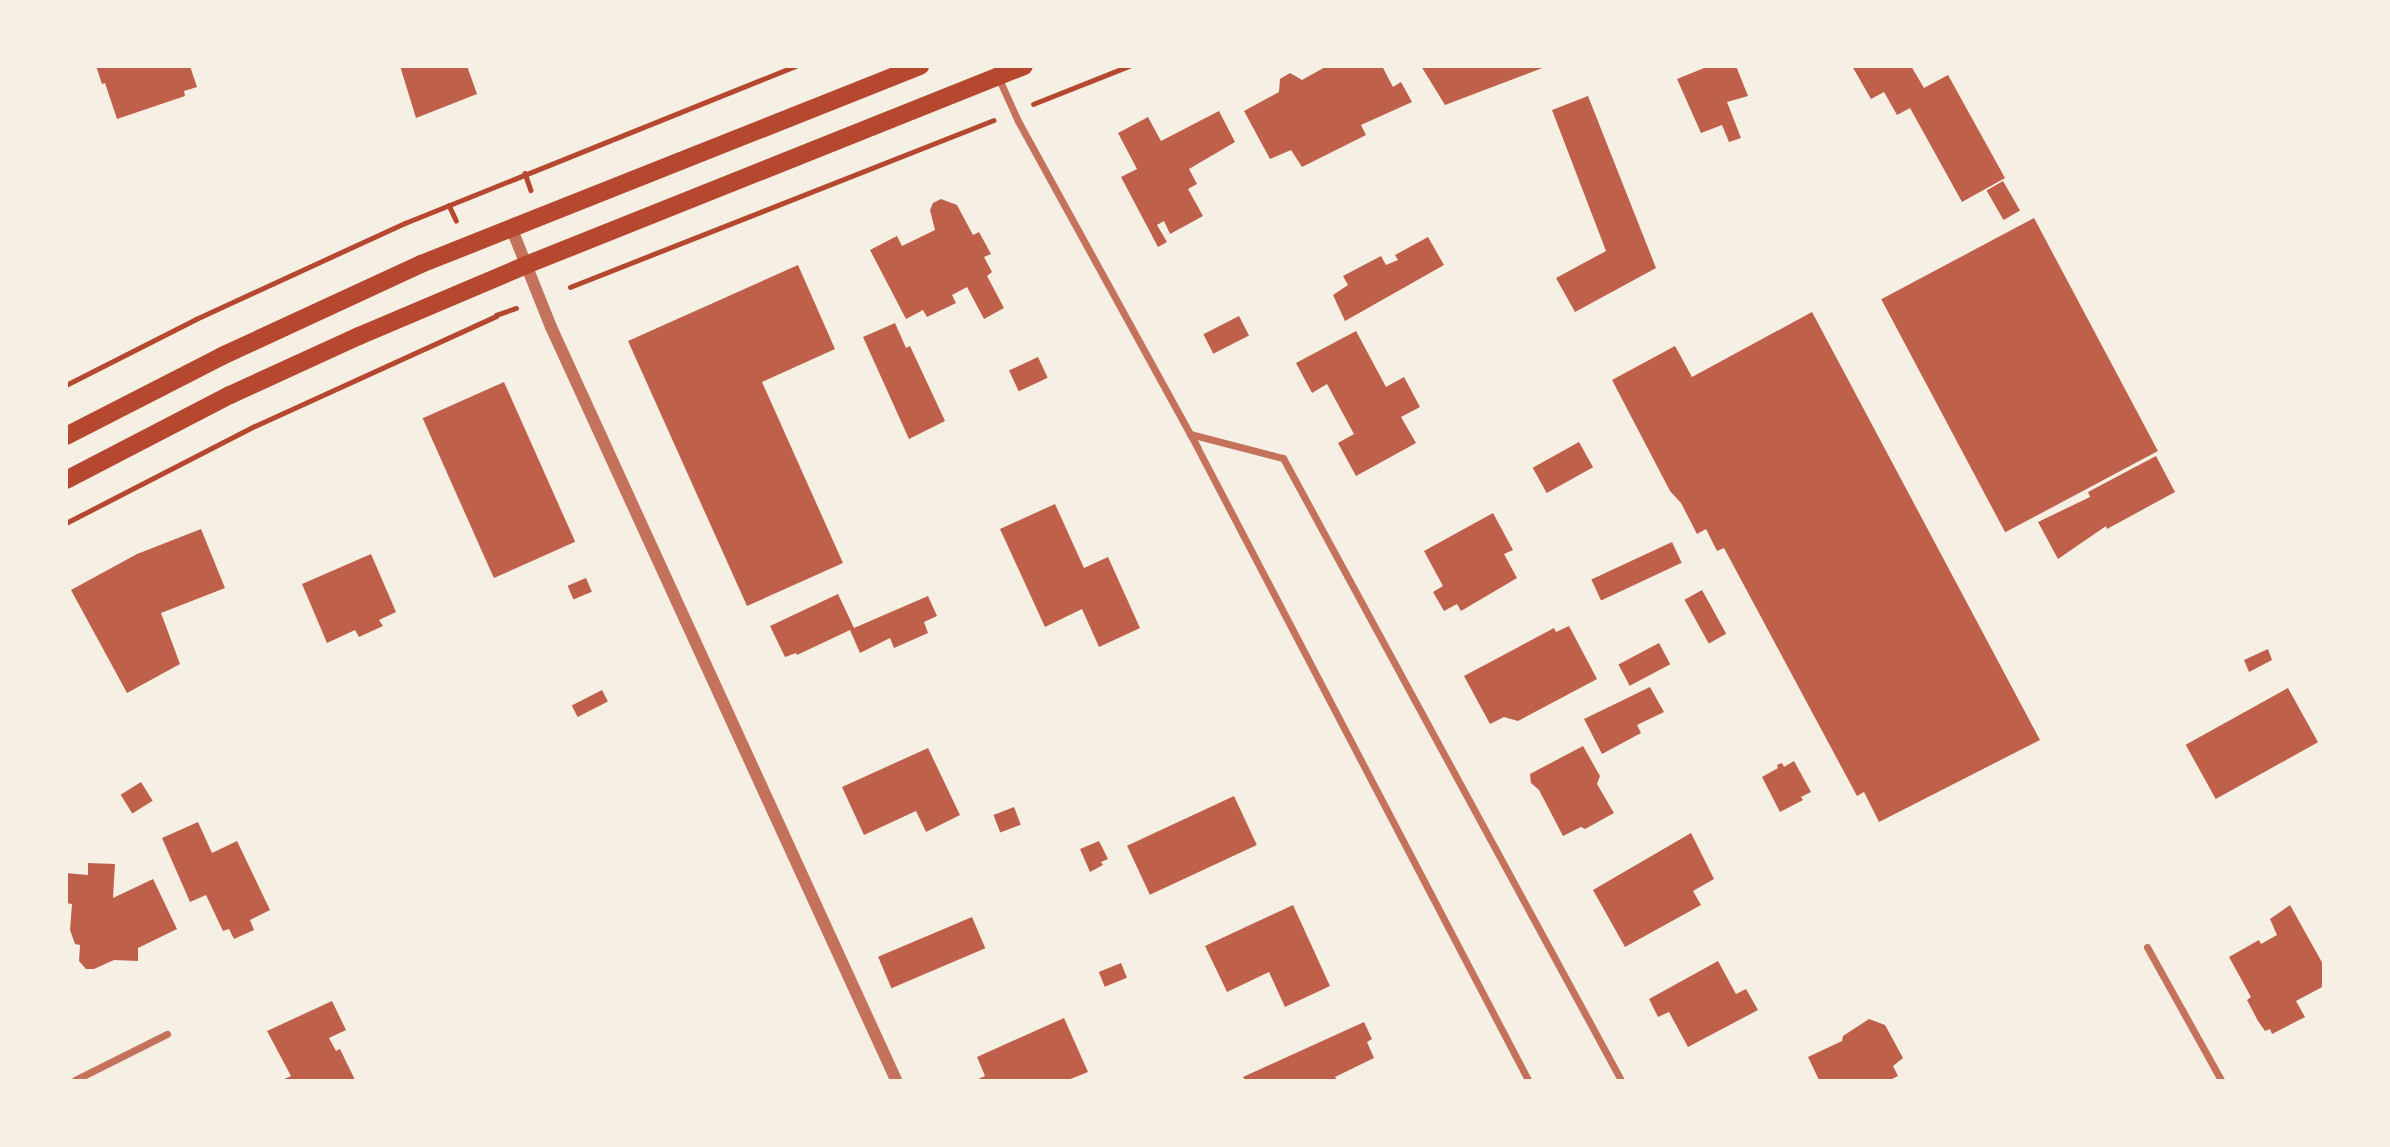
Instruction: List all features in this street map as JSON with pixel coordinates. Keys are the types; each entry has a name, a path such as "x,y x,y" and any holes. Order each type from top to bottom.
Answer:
{"main road":[{"path":"66,436 222,356 421,264 920,66"},
{"path":"66,480 230,395 526,265 1024,66"}],"street":[{"path":"998,77 1022,127 1190,433 1528,1080"},
{"path":"510,227 551,327 896,1080"},
{"path":"1190,433 1283,458 1621,1080"},
{"path":"2147,947 2221,1080"},
{"path":"75,1080 167,1034"}],"path":[{"path":"66,384 196,319 405,223 795,66"},
{"path":"1034,104 1129,66"},
{"path":"570,287 996,119"},
{"path":"66,523 255,426 496,316"}],"building":[{"path":"96,66 190,66 197,87 184,91 185,96 117,119 105,83 102,84"},
{"path":"400,66 467,66 477,94 416,118"},
{"path":"1327,66 1382,66 1393,87 1401,82 1412,102 1361,125 1366,135 1302,167 1291,150 1270,159 1244,111 1279,92 1280,79 1290,73 1302,80"},
{"path":"1421,66 1545,66 1545,67 1445,105"},
{"path":"1709,66 1736,66 1748,96 1727,102 1741,138 1729,142 1722,125 1701,133 1677,79"},
{"path":"1852,66 1911,66 1924,88 1948,75 2005,178 1962,202 1910,108 1897,115 1884,92 1871,99"},
{"path":"1588,96 1656,268 1575,312 1556,278 1606,251 1552,110"},
{"path":"1219,111 1235,142 1189,169 1197,184 1188,189 1203,216 1170,234 1164,221 1157,225 1167,242 1158,247 1121,177 1137,169 1118,133 1148,117 1161,141"},
{"path":"2003,181 2020,210 2004,220 1987,190"},
{"path":"941,199 957,205 973,235 979,232 991,254 984,257 992,272 987,276 1004,308 984,319 967,287 952,295 956,303 927,317 923,310 906,319 870,250 897,236 902,246 935,230 930,210 933,203"},
{"path":"2034,218 2158,451 2005,532 1881,299"},
{"path":"1428,237 1444,265 1345,321 1333,295 1348,285 1343,276 1381,256 1386,265 1398,260 1395,255"},
{"path":"798,265 835,349 762,382 843,563 747,606 628,341"},
{"path":"1812,312 2040,740 1879,822 1864,792 1857,796 1724,548 1717,551 1706,529 1697,534 1681,503 1670,491 1612,380 1675,346 1692,377"},
{"path":"1239,316 1249,336 1213,354 1203,334"},
{"path":"895,323 906,348 910,346 945,421 909,439 863,337"},
{"path":"1356,331 1386,387 1404,377 1420,407 1401,417 1416,443 1356,476 1338,443 1354,434 1327,384 1312,393 1296,363"},
{"path":"1038,357 1048,378 1019,391 1009,371"},
{"path":"504,382 575,542 494,578 423,418"},
{"path":"1579,442 1593,467 1547,493 1533,468"},
{"path":"2156,456 2175,492 2107,529 2106,526 2058,559 2038,522 2090,497 2088,492"},
{"path":"1055,504 1084,568 1108,557 1140,628 1099,647 1082,609 1045,627 1000,529"},
{"path":"1493,513 1513,550 1504,554 1517,578 1461,611 1457,604 1444,611 1433,592 1443,586 1424,551"},
{"path":"201,529 225,588 161,613 180,664 127,693 71,590 137,554"},
{"path":"1672,542 1682,563 1601,600 1591,580"},
{"path":"371,554 396,612 379,620 383,626 359,637 355,630 327,643 302,584"},
{"path":"586,578 592,592 573,600 568,586"},
{"path":"1702,590 1726,634 1709,643 1685,600"},
{"path":"838,594 854,628 928,596 937,616 924,622 928,633 894,648 890,638 860,653 850,630 797,655 796,653 785,657 770,626"},
{"path":"1569,626 1597,679 1518,721 1504,717 1490,724 1464,676 1554,628 1556,632"},
{"path":"1659,643 1670,664 1630,686 1618,665"},
{"path":"2268,649 2272,660 2249,672 2244,660"},
{"path":"1650,687 1664,712 1637,725 1641,733 1602,754 1584,719"},
{"path":"2288,688 2318,742 2216,799 2186,745"},
{"path":"602,690 608,702 578,717 572,705"},
{"path":"1583,746 1600,776 1597,784 1614,813 1585,829 1581,827 1563,836 1539,790 1531,783 1530,774"},
{"path":"928,748 960,815 926,832 916,811 864,835 842,787"},
{"path":"1794,761 1811,792 1801,797 1803,800 1780,812 1762,777 1778,768 1777,765 1782,763 1784,767"},
{"path":"141,782 153,801 132,813 121,795"},
{"path":"1234,796 1257,845 1150,895 1127,846"},
{"path":"1014,807 1021,825 1000,833 993,815"},
{"path":"198,822 212,853 237,841 270,910 250,920 254,930 234,939 229,929 223,931 206,895 190,902 162,838"},
{"path":"1691,833 1714,879 1693,891 1701,905 1625,947 1593,890"},
{"path":"1099,841 1108,859 1090,872 1080,849"},
{"path":"88,863 115,864 113,898 153,879 177,929 138,948 138,961 114,960 94,969 86,969 79,961 80,945 75,944 70,930 72,904 66,903 66,873 88,875"},
{"path":"1293,905 1330,986 1285,1007 1269,972 1227,992 1205,946"},
{"path":"2290,905 2324,966 2324,986 2296,1001 2305,1017 2272,1034 2270,1029 2265,1031 2258,1021 2247,1000 2251,997 2229,957 2259,940 2261,944 2277,935 2270,919"},
{"path":"972,917 985,948 891,988 878,957"},
{"path":"1718,961 1736,994 1746,989 1758,1010 1688,1047 1669,1012 1658,1017 1649,999"},
{"path":"1121,963 1127,978 1105,987 1099,972"},
{"path":"332,1001 346,1030 329,1038 336,1051 340,1049 355,1080 282,1080 291,1076 267,1031"},
{"path":"1064,1018 1088,1072 1068,1080 976,1080 985,1076 977,1057"},
{"path":"1869,1019 1885,1025 1903,1058 1893,1066 1898,1076 1890,1080 1819,1080 1808,1057 1842,1041 1843,1036"},
{"path":"1364,1022 1372,1039 1367,1042 1374,1058 1335,1077 1337,1080 1245,1080 1243,1077"}]}
